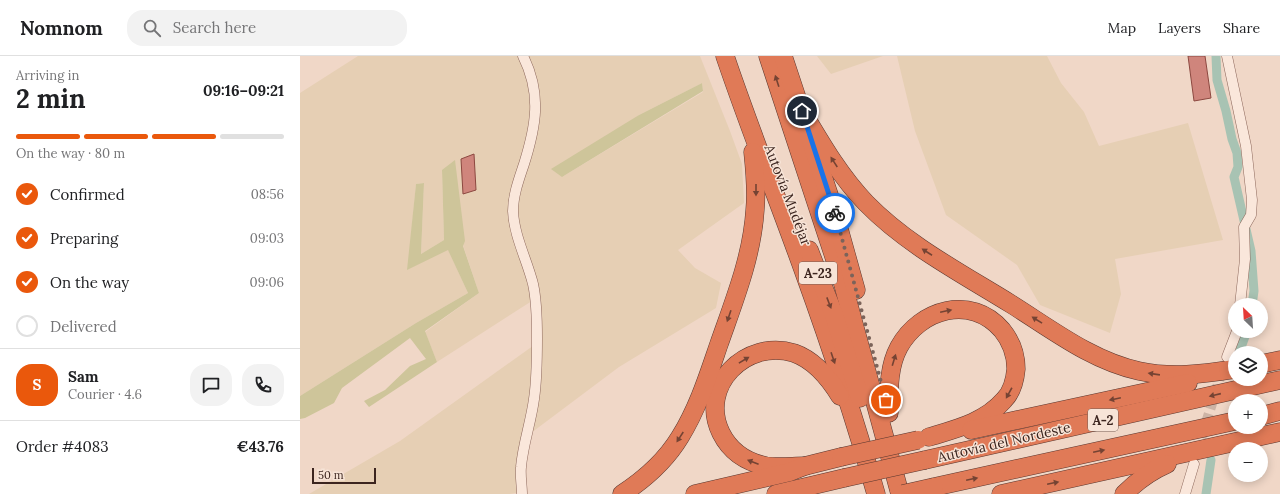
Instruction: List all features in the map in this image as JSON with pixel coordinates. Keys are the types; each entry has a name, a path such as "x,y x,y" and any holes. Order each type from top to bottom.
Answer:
{"highway":[{"path":"725,56 743,110 806,276 856,426 876,494"},
{"name":"Autovía Mudéjar","path":"738,56 760,121 833,312 869,428 887,494"},
{"name":"Autovía Mudéjar","path":"768,56 843,284 900,494"},
{"path":"783,56 841,232 911,494"},
{"path":"622,494 649,474 680,437 691,418 701,396 744,272 751,245 756,186 752,148 743,110"},
{"path":"802,111 841,174 854,190 885,221 927,252 1084,349 1120,366 1153,374 1185,375 1228,366"},
{"path":"889,413 890,385 894,361 898,348 916,325 929,316 942,311 955,309 973,311 994,321 1006,334 1010,341 1015,358 1015,375 1006,399 982,418 970,424 923,439"},
{"path":"806,466 767,466 740,456 727,444 718,427 715,415 715,404 721,383 733,367 750,356 769,351 785,352 802,357 819,369 827,378 845,404 856,426"},
{"path":"1268,363 1280,360"},
{"path":"695,494 790,472 806,466 841,457 1020,420 1213,377 1228,368"},
{"name":"Autovía del Nordeste","path":"776,494 1280,380"},
{"path":"1268,415 1280,412"},
{"name":"Autovía del Nordeste","path":"903,494 1228,423"},
{"path":"1001,494 1280,432"},
{"path":"1124,494 1146,475 1161,467 1178,459 1222,445"}],"street":[{"path":"522,494 520,468 534,399 537,339 536,298 516,232 513,211 516,187 528,150 536,105 533,83 528,66 523,56"},
{"path":"1227,56 1246,146 1252,200 1251,215 1244,227 1245,259 1241,298"},
{"path":"1185,494 1194,464"}],"shaded area":[{"path":"358,56 700,56 742,164 744,203 678,250 695,268 721,283 716,308 619,367 527,436 522,492 510,494 309,494 400,441 537,343 535,299 437,362 425,332 479,293 463,245 442,170 444,240 421,254 424,183 416,184 408,269 448,249 468,293 416,323 300,396 300,93","holes":["702,83 703,92 562,177 639,115"]},
{"path":"817,56 883,56 831,74"},
{"path":"897,56 1047,56 1061,83 1084,112 1099,146 1188,123 1223,240 1115,259 1121,294 1110,333 1040,305 1017,265 946,215 915,131"},
{"path":"702,83 703,91 562,177 551,169 639,115"},
{"path":"455,160 465,241 463,246 479,293 425,331 437,362 369,407 364,401 385,390 410,366 426,359 410,338 342,388 334,403 305,418 300,419 300,396 416,323 468,293 448,250 407,270 416,184 424,183 421,254 444,240 442,170"}],"building":[{"path":"1188,56 1205,56 1211,98 1194,101"},
{"path":"474,154 476,190 463,194 461,159"}],"waterway":[{"path":"1216,56 1217,80 1237,153 1238,167 1234,177 1251,251 1254,291 1253,298"},
{"path":"1242,346 1244,338"},
{"path":"1206,494 1211,460"}],"tunnel":[{"path":"1197,452 1223,368"}],"way so far":[{"path":"835,213 886,400"}],"route":[{"path":"802,111 835,213"}]}
